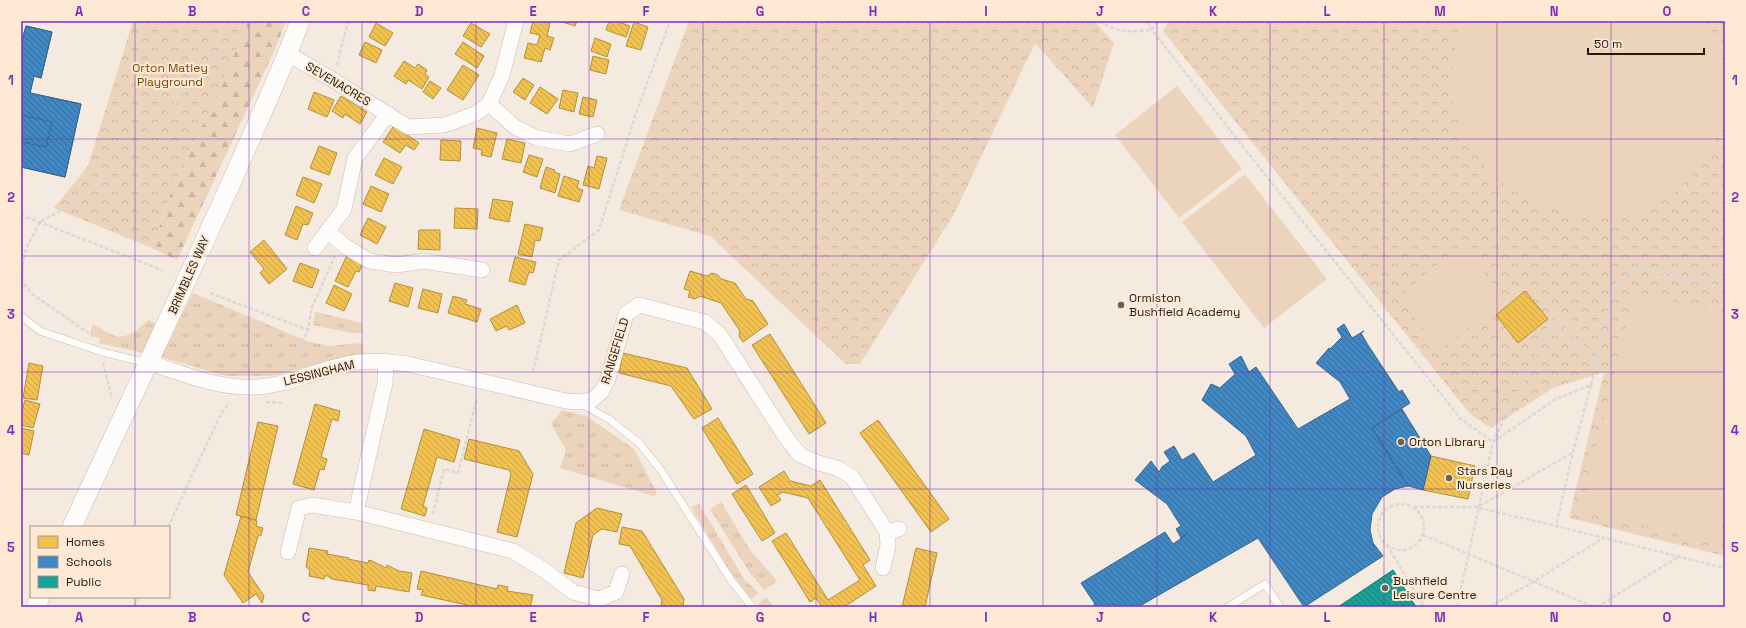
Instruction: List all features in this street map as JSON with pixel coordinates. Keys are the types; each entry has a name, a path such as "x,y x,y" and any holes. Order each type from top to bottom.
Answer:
{"street":[{"name":"BRIMBLES WAY","path":"72,526 150,364 288,54 300,21"},
{"path":"516,21 502,76 489,104 515,127 537,138 570,144 597,134"},
{"name":"SEVENACRES","path":"288,54 408,127 444,125 475,114 489,104"},
{"path":"315,248 344,209 355,158 388,114"},
{"path":"328,231 341,243 370,261 396,265 424,261 482,270"},
{"name":"RANGEFIELD","path":"386,361 408,364 566,401 578,402 592,400 602,392 608,379 626,314 639,305 705,322 720,335 785,436 800,455 818,463 837,468 852,477 893,531 883,568"},
{"path":"356,512 385,383 386,361"},
{"name":"LESSINGHAM","path":"150,364 224,386 256,387 285,382 358,362 386,361"},
{"path":"288,552 299,508 312,505 356,512 513,551 544,570 573,592 599,599 616,592 622,574"}],"lane":[{"path":"21,316 40,331 102,352 150,364"},
{"path":"578,402 609,419 640,443 660,469 731,580 752,607"},
{"path":"1228,607 1265,584 1280,607"}],"path":[{"path":"333,80 348,21"},
{"path":"533,372 559,260 599,230 636,113 670,21"},
{"path":"1100,21 1117,30 1134,32 1152,30 1158,21"},
{"path":"1148,21 1152,30 1255,162 1461,419 1493,442"},
{"path":"98,340 84,328 31,293 22,281 22,262 26,249 40,222 71,205 101,181 153,128 226,44"},
{"path":"21,215 63,233 162,270"},
{"path":"290,369 308,330 312,307 341,243"},
{"path":"1556,526 1572,453 1597,362 1613,290 1620,280 1631,271 1643,269 1725,288"},
{"path":"210,293 308,330"},
{"path":"1457,607 1493,442 1555,316 1597,362"},
{"path":"1493,442 1556,399 1591,385"},
{"path":"433,514 444,469 458,473 477,398"},
{"path":"168,526 219,418 228,402 236,402"},
{"path":"260,402 284,403"},
{"path":"1478,507 1572,453"},
{"path":"1387,545 1400,550 1408,549 1420,541 1423,535 1424,519 1420,512 1414,507 1406,504 1398,504 1384,511 1378,526 1382,540 1387,545 1424,607"},
{"path":"1414,507 1478,507 1725,568"},
{"path":"1423,535 1594,607"},
{"path":"1489,607 1533,582 1603,538"},
{"path":"1597,607 1679,556"},
{"path":"134,607 138,598"}],"green space":[{"name":"Orton Matley Playground","path":"133,21 248,21 220,88 171,192 152,248 54,208 88,166"},
{"path":"248,21 286,21 276,47 177,260 152,248 171,192 220,88"},
{"path":"689,21 1094,21 1114,43 1093,108 1035,43 954,214 860,364 846,364 710,236 619,210"},
{"path":"1169,21 1725,21 1725,556 1569,518 1604,372 1553,388 1491,428 1470,414 1163,31"},
{"path":"1466,21 1705,21 1718,43 1725,77 1725,98 1721,128 1701,167 1670,197 1631,215 1588,219 1527,198 1491,174 1465,139 1452,98 1453,55"},
{"path":"1177,86 1242,169 1179,218 1115,135"},
{"path":"1245,174 1327,279 1264,328 1182,222"},
{"path":"1462,245 1504,298 1440,350 1398,297"},
{"path":"1634,292 1725,314 1725,515 1718,543 1581,510"},
{"path":"193,293 307,341 328,346 362,343 364,354 271,376 225,376 161,357"},
{"path":"315,312 362,323 363,333 351,333 313,325"},
{"path":"148,320 157,324 143,353 99,343 100,339 90,334 93,324 113,335 120,337 125,336 138,329"},
{"path":"562,410 586,416 634,449 657,493 654,496 560,468 566,450 551,424"},
{"path":"721,502 750,550 777,581 764,590 750,573 710,509"},
{"path":"699,504 744,579 759,593 751,599 728,568 691,507"},
{"path":"766,597 774,607 761,607 758,604"}],"building: Homes":[{"path":"533,21 550,23 547,36 554,38 550,50 545,48 541,62 524,58 528,43 537,45 540,35 530,33"},
{"path":"559,21 577,21 575,26"},
{"path":"609,21 616,21 630,26 626,37 606,30"},
{"path":"634,22 648,27 641,50 626,46"},
{"path":"376,23 393,33 385,46 369,37"},
{"path":"471,23 490,34 481,47 463,36"},
{"path":"595,38 611,44 607,57 591,51"},
{"path":"365,42 382,50 376,63 359,55"},
{"path":"463,42 484,56 477,68 455,54"},
{"path":"593,56 609,60 606,74 590,70"},
{"path":"404,61 415,68 418,64 427,70 425,74 429,77 422,89 408,80 406,84 394,76"},
{"path":"463,65 479,75 463,100 447,90"},
{"path":"523,78 534,85 525,100 513,92"},
{"path":"430,81 441,88 433,99 423,92"},
{"path":"540,87 558,99 547,114 530,103"},
{"path":"563,90 578,93 574,112 559,108"},
{"path":"314,92 334,100 327,117 308,109"},
{"path":"341,96 367,112 360,124 345,114 343,118 332,111"},
{"path":"583,97 597,100 593,117 579,114"},
{"path":"395,124 419,143 414,150 406,145 400,153 383,142"},
{"path":"477,128 497,133 491,157 481,155 482,150 473,148"},
{"path":"507,139 525,143 521,163 502,159"},
{"path":"441,140 461,141 460,161 440,160"},
{"path":"319,146 337,153 329,175 310,168"},
{"path":"529,155 543,159 537,177 523,172"},
{"path":"597,156 607,158 599,189 583,185 588,166 594,168"},
{"path":"384,158 402,167 393,184 375,175"},
{"path":"546,167 555,170 554,172 560,174 555,193 540,188"},
{"path":"564,176 579,181 577,188 583,190 579,202 558,196"},
{"path":"303,177 322,184 314,203 296,195"},
{"path":"371,186 389,194 381,212 363,204"},
{"path":"493,199 513,202 509,222 489,218"},
{"path":"296,206 313,213 308,225 303,224 297,240 285,235"},
{"path":"455,208 478,209 477,229 454,228"},
{"path":"368,218 386,227 377,244 360,235"},
{"path":"525,224 543,228 540,241 535,240 532,257 518,254"},
{"path":"419,230 440,230 440,250 418,249"},
{"path":"264,240 287,269 269,284 260,273 264,269 250,252"},
{"path":"348,253 364,261 359,272 356,271 348,287 335,281"},
{"path":"515,257 536,262 533,273 529,272 525,285 509,281"},
{"path":"300,263 319,270 312,288 293,281"},
{"path":"690,271 707,276 712,273 718,275 721,279 735,283 746,299 753,301 768,324 743,342 739,336 740,331 721,303 700,296 695,299 688,297 690,291 684,289"},
{"path":"395,283 413,288 408,307 389,301"},
{"path":"334,285 352,294 344,311 326,303"},
{"path":"423,289 442,294 438,313 418,308"},
{"path":"1525,291 1548,319 1518,343 1496,315"},
{"path":"453,296 467,300 465,304 481,309 477,322 448,313"},
{"path":"517,305 525,323 509,330 507,326 496,331 490,319"},
{"path":"770,334 826,423 809,434 752,345"},
{"path":"623,353 687,368 712,409 694,419 671,386 619,373"},
{"path":"29,363 43,366 37,400 23,398"},
{"path":"25,400 40,404 33,428 21,425 21,414"},
{"path":"315,404 340,411 338,421 332,419 321,457 327,459 324,470 320,469 314,490 293,484"},
{"path":"718,418 753,474 737,484 702,428"},
{"path":"878,420 949,519 931,532 860,433"},
{"path":"258,422 278,426 256,520 236,515"},
{"path":"21,428 34,431 29,455 21,453"},
{"path":"424,429 460,440 454,462 437,457 423,506 427,508 425,516 401,509"},
{"path":"469,439 519,451 533,474 517,537 497,532 511,474 509,470 464,459"},
{"name":"Stars Day Nurseries","path":"1431,456 1475,466 1468,499 1423,490"},
{"path":"784,471 790,481 811,486 820,480 870,560 863,565 876,586 844,607 822,607 816,598 810,602 772,541 786,533 828,600 860,580 808,498 783,492 777,495 781,500 771,506 759,487"},
{"path":"746,485 775,533 762,541 732,494"},
{"path":"597,508 622,514 617,532 602,529 593,535 583,578 564,573 576,523"},
{"path":"241,516 257,521 256,526 263,528 261,535 258,536 248,572 264,596 262,603 256,594 243,603 224,575"},
{"path":"622,527 642,531 684,599 683,607 661,607 662,600 630,546 619,544"},
{"path":"309,548 328,551 327,554 368,563 369,560 386,568 387,565 399,571 412,573 409,592 376,586 375,591 368,590 368,585 332,579 326,575 324,579 309,576 310,570 306,567"},
{"path":"916,548 937,553 925,607 902,607"},
{"path":"421,571 497,589 498,585 508,587 507,591 533,595 530,607 466,607 467,605 421,595 423,590 417,589"}],"building: Schools":[{"path":"26,26 52,32 41,78 34,76 30,93 81,104 65,177 21,167 21,142 46,147 52,122 21,115 21,44"},
{"path":"26,26 52,32 41,78 34,76 30,93 81,104 65,177 21,167 21,44"},
{"path":"1344,324 1352,338 1364,331 1361,333 1368,345 1399,392 1402,390 1410,403 1372,428 1408,486 1395,489 1382,497 1372,514 1370,530 1373,543 1383,556 1304,607 1258,538 1138,607 1115,607 1113,604 1108,607 1092,607 1095,604 1081,583 1165,532 1173,544 1187,534 1181,538 1176,529 1181,526 1167,504 1135,480 1151,461 1159,472 1162,467 1170,461 1164,452 1174,446 1182,460 1194,453 1213,482 1256,455 1246,436 1202,400 1211,384 1220,388 1235,374 1229,364 1241,356 1249,372 1256,367 1298,429 1350,399 1340,382 1316,363 1329,348 1330,349 1342,337 1337,329"},
{"name":"Orton Library","path":"1402,409 1431,456 1423,490 1408,486 1372,428"}],"building: Public":[{"name":"Bushfield Leisure Centre","path":"1393,570 1416,607 1338,607"}],"place":[{"name":"Ormiston Bushfield Academy","path":"1121,305"},
{"name":"Orton Library","path":"1401,442"},
{"name":"Stars Day Nurseries","path":"1449,478"},
{"name":"Bushfield Leisure Centre","path":"1385,588"}]}
